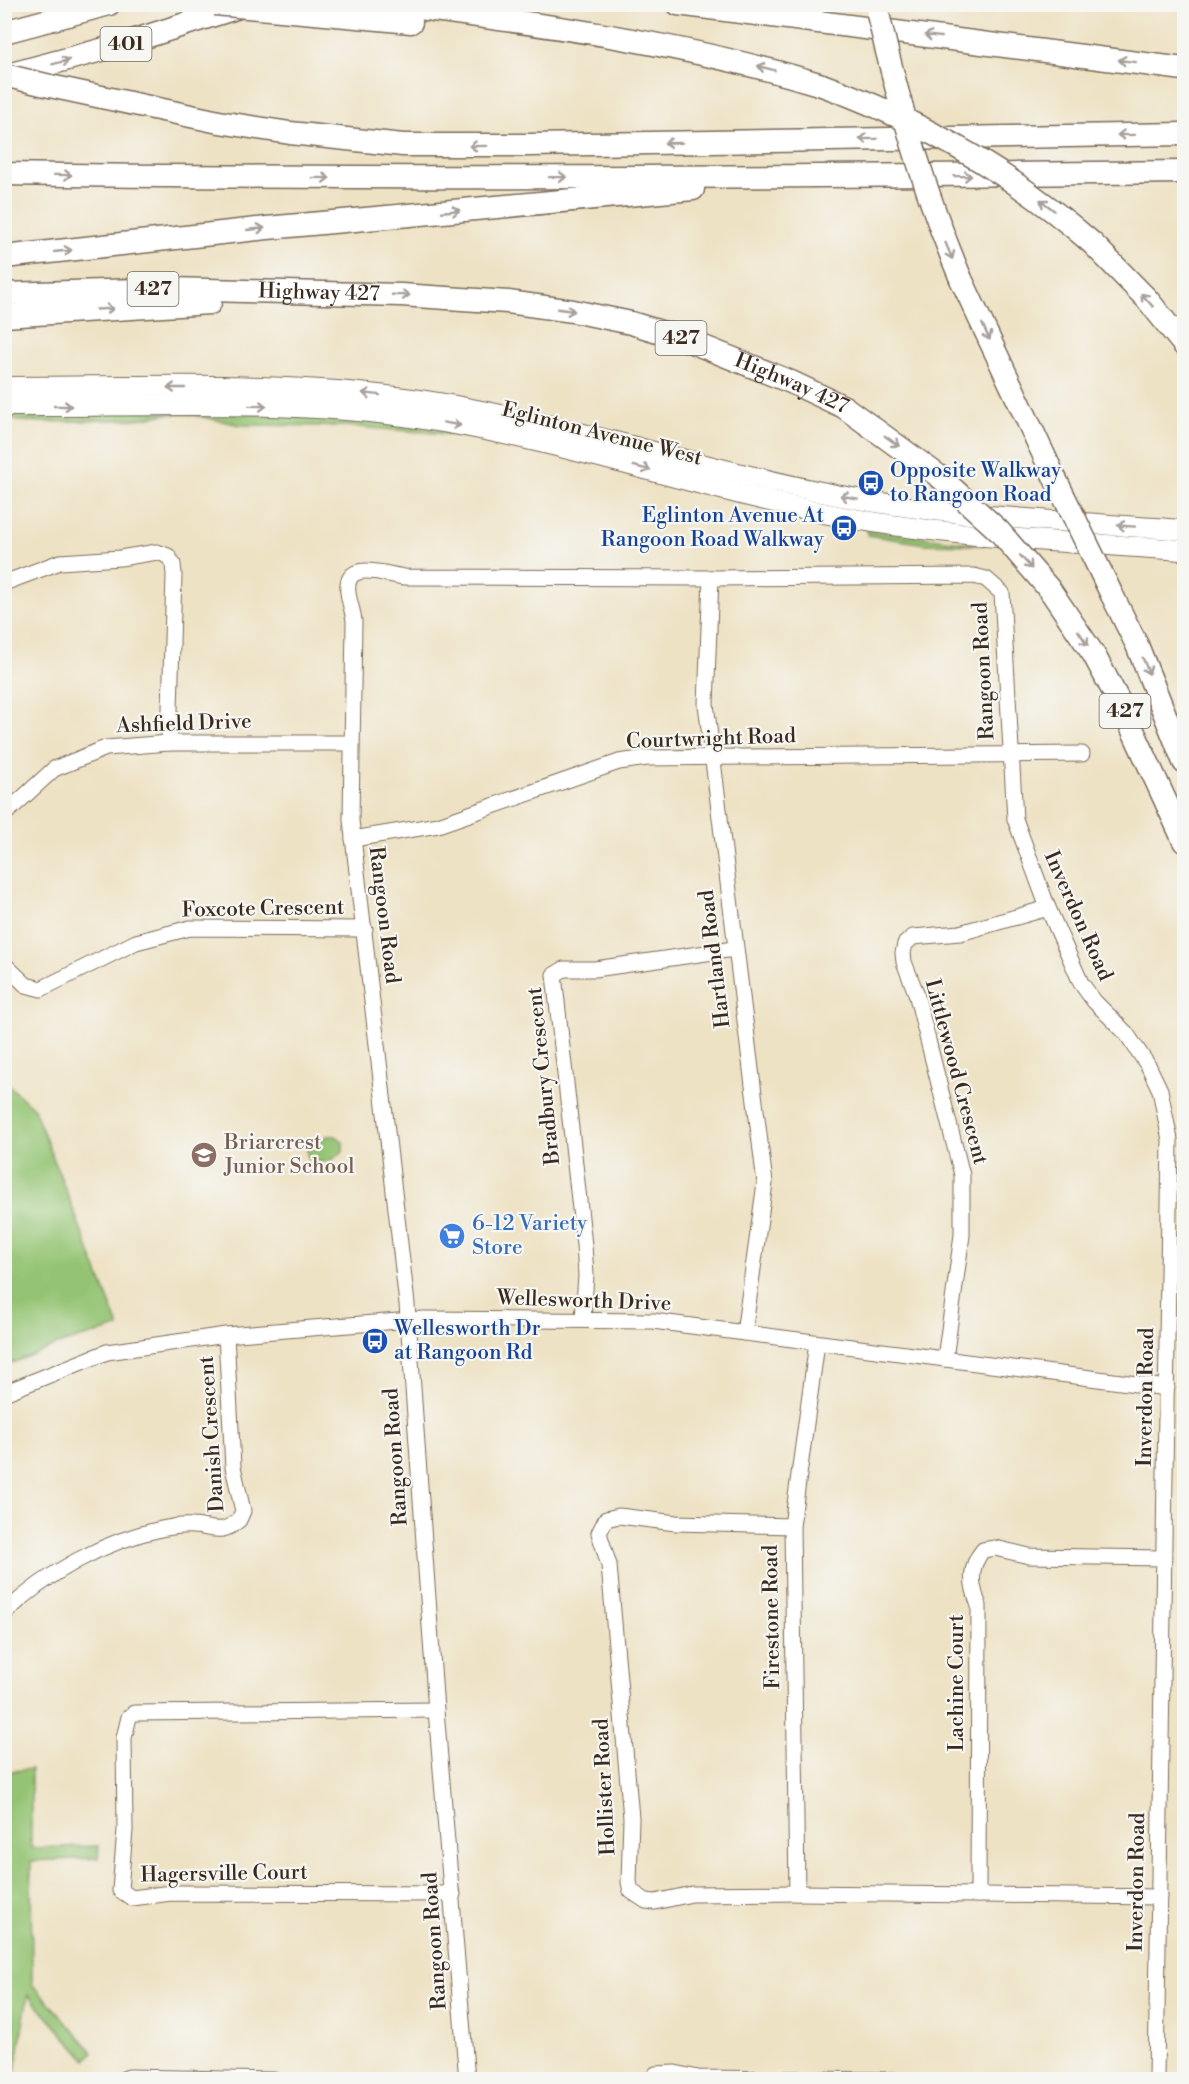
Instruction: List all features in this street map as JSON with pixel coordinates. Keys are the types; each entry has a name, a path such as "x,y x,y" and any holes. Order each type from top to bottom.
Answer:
{"highway":[{"name":"401","path":"4,32 109,4"},
{"path":"215,4 425,23 559,29"},
{"name":"401","path":"4,76 120,45 246,4"},
{"path":"388,4 698,51 822,85 915,123 977,158 1036,197 1092,243 1147,299 1185,345"},
{"path":"678,4 1185,69"},
{"path":"877,9 913,151 934,216 961,279 1137,645 1185,762"},
{"path":"4,76 219,122 313,136 404,145 479,146 1185,134"},
{"path":"4,174 341,179 668,175 863,177 1185,172"},
{"path":"4,257 267,228 640,193 863,177"},
{"name":"Highway 427","path":"4,294 172,289 401,295 508,302 573,311 631,323 736,358 844,407 940,477 998,530 1050,590 1094,654 1124,711 1185,841"},
{"path":"4,316 301,294"}],"main road":[{"name":"Eglinton Avenue West","path":"4,387 302,389 400,398 497,414 772,481 868,501 947,511 1185,530"},
{"name":"Eglinton Avenue West","path":"4,406 232,405 369,411 496,433 873,522 962,533 1185,550"}],"street":[{"path":"4,583 60,562 120,558 157,552 168,556 173,564 174,574 171,600 169,743"},
{"name":"Rangoon Road","path":"467,2079 436,1710 408,1321 353,839 351,743 354,621 348,593 349,581 355,573 365,570 405,577 974,576 986,579 1002,592 1004,605 1010,756"},
{"name":"Hartland Road","path":"711,578 706,704 765,1183 744,1333"},
{"name":"Ashfield Drive","path":"4,816 54,769 106,748 169,743 351,743"},
{"name":"Courtwright Road","path":"353,839 438,825 619,762 647,758 1082,754"},
{"name":"Inverdon Road","path":"1010,756 1015,819 1048,908 1081,983 1094,1001 1126,1033 1149,1067 1167,1116 1170,1168 1156,2079"},
{"name":"Littlewood Crescent","path":"945,1359 962,1235 962,1175 916,993 904,962 905,944 913,937 960,933 1048,908"},
{"name":"Foxcote Crescent","path":"4,964 26,985 41,989 136,942 190,928 365,929"},
{"name":"Bradbury Crescent","path":"582,1319 586,1275 584,1245 554,975 564,969 595,969 735,950"},
{"name":"Wellesworth Drive","path":"4,1393 106,1352 226,1335 408,1321 582,1319 653,1321 1167,1388"},
{"name":"Danish Crescent","path":"4,1614 44,1582 108,1546 160,1529 191,1525 211,1531 222,1530 240,1520 243,1511 233,1467 226,1335"},
{"name":"Firestone Road","path":"797,1893 792,1526 817,1343"},
{"name":"Hollister Road","path":"792,1526 676,1523 619,1516 606,1519 599,1533 609,1565 631,1818 629,1882 631,1891 646,1900 655,1902 692,1894 797,1893 1159,1898"},
{"name":"Lachine Court","path":"978,1895 979,1606 972,1590 975,1560 983,1550 995,1548 1029,1556 1163,1558"},
{"name":"Hagersville Court","path":"436,1710 134,1713 129,1717 124,1738 125,1830 120,1890 132,1898 171,1893 453,1894"},
{"path":"652,2079 656,2074 675,2073 698,2078 895,2079"},
{"path":"121,2079 129,2077 273,2079"}],"green space":[{"path":"138,411 356,417 485,437 346,426 241,425 188,414 166,414 138,419 49,422 18,421 5,415"},
{"path":"867,530 985,545 926,544 868,535"},
{"path":"5,1082 34,1109 119,1327 57,1345 12,1363 4,1348"},
{"path":"327,1136 336,1136 343,1142 343,1151 327,1162 318,1162 308,1158 307,1149"},
{"path":"31,1769 31,1848 99,1846 98,1858 31,1861 32,1984 93,2052 86,2060 28,1995 14,2079 5,2079 5,1772"}],"place":[{"name":"Opposite Walkway to Rangoon Road","path":"871,483"},
{"name":"Eglinton Avenue At Rangoon Road Walkway","path":"844,528"},
{"name":"Briarcrest Junior School","path":"204,1155"},
{"name":"6-12 Variety Store","path":"452,1236"},
{"name":"Wellesworth Dr at Rangoon Rd","path":"375,1341"}]}
